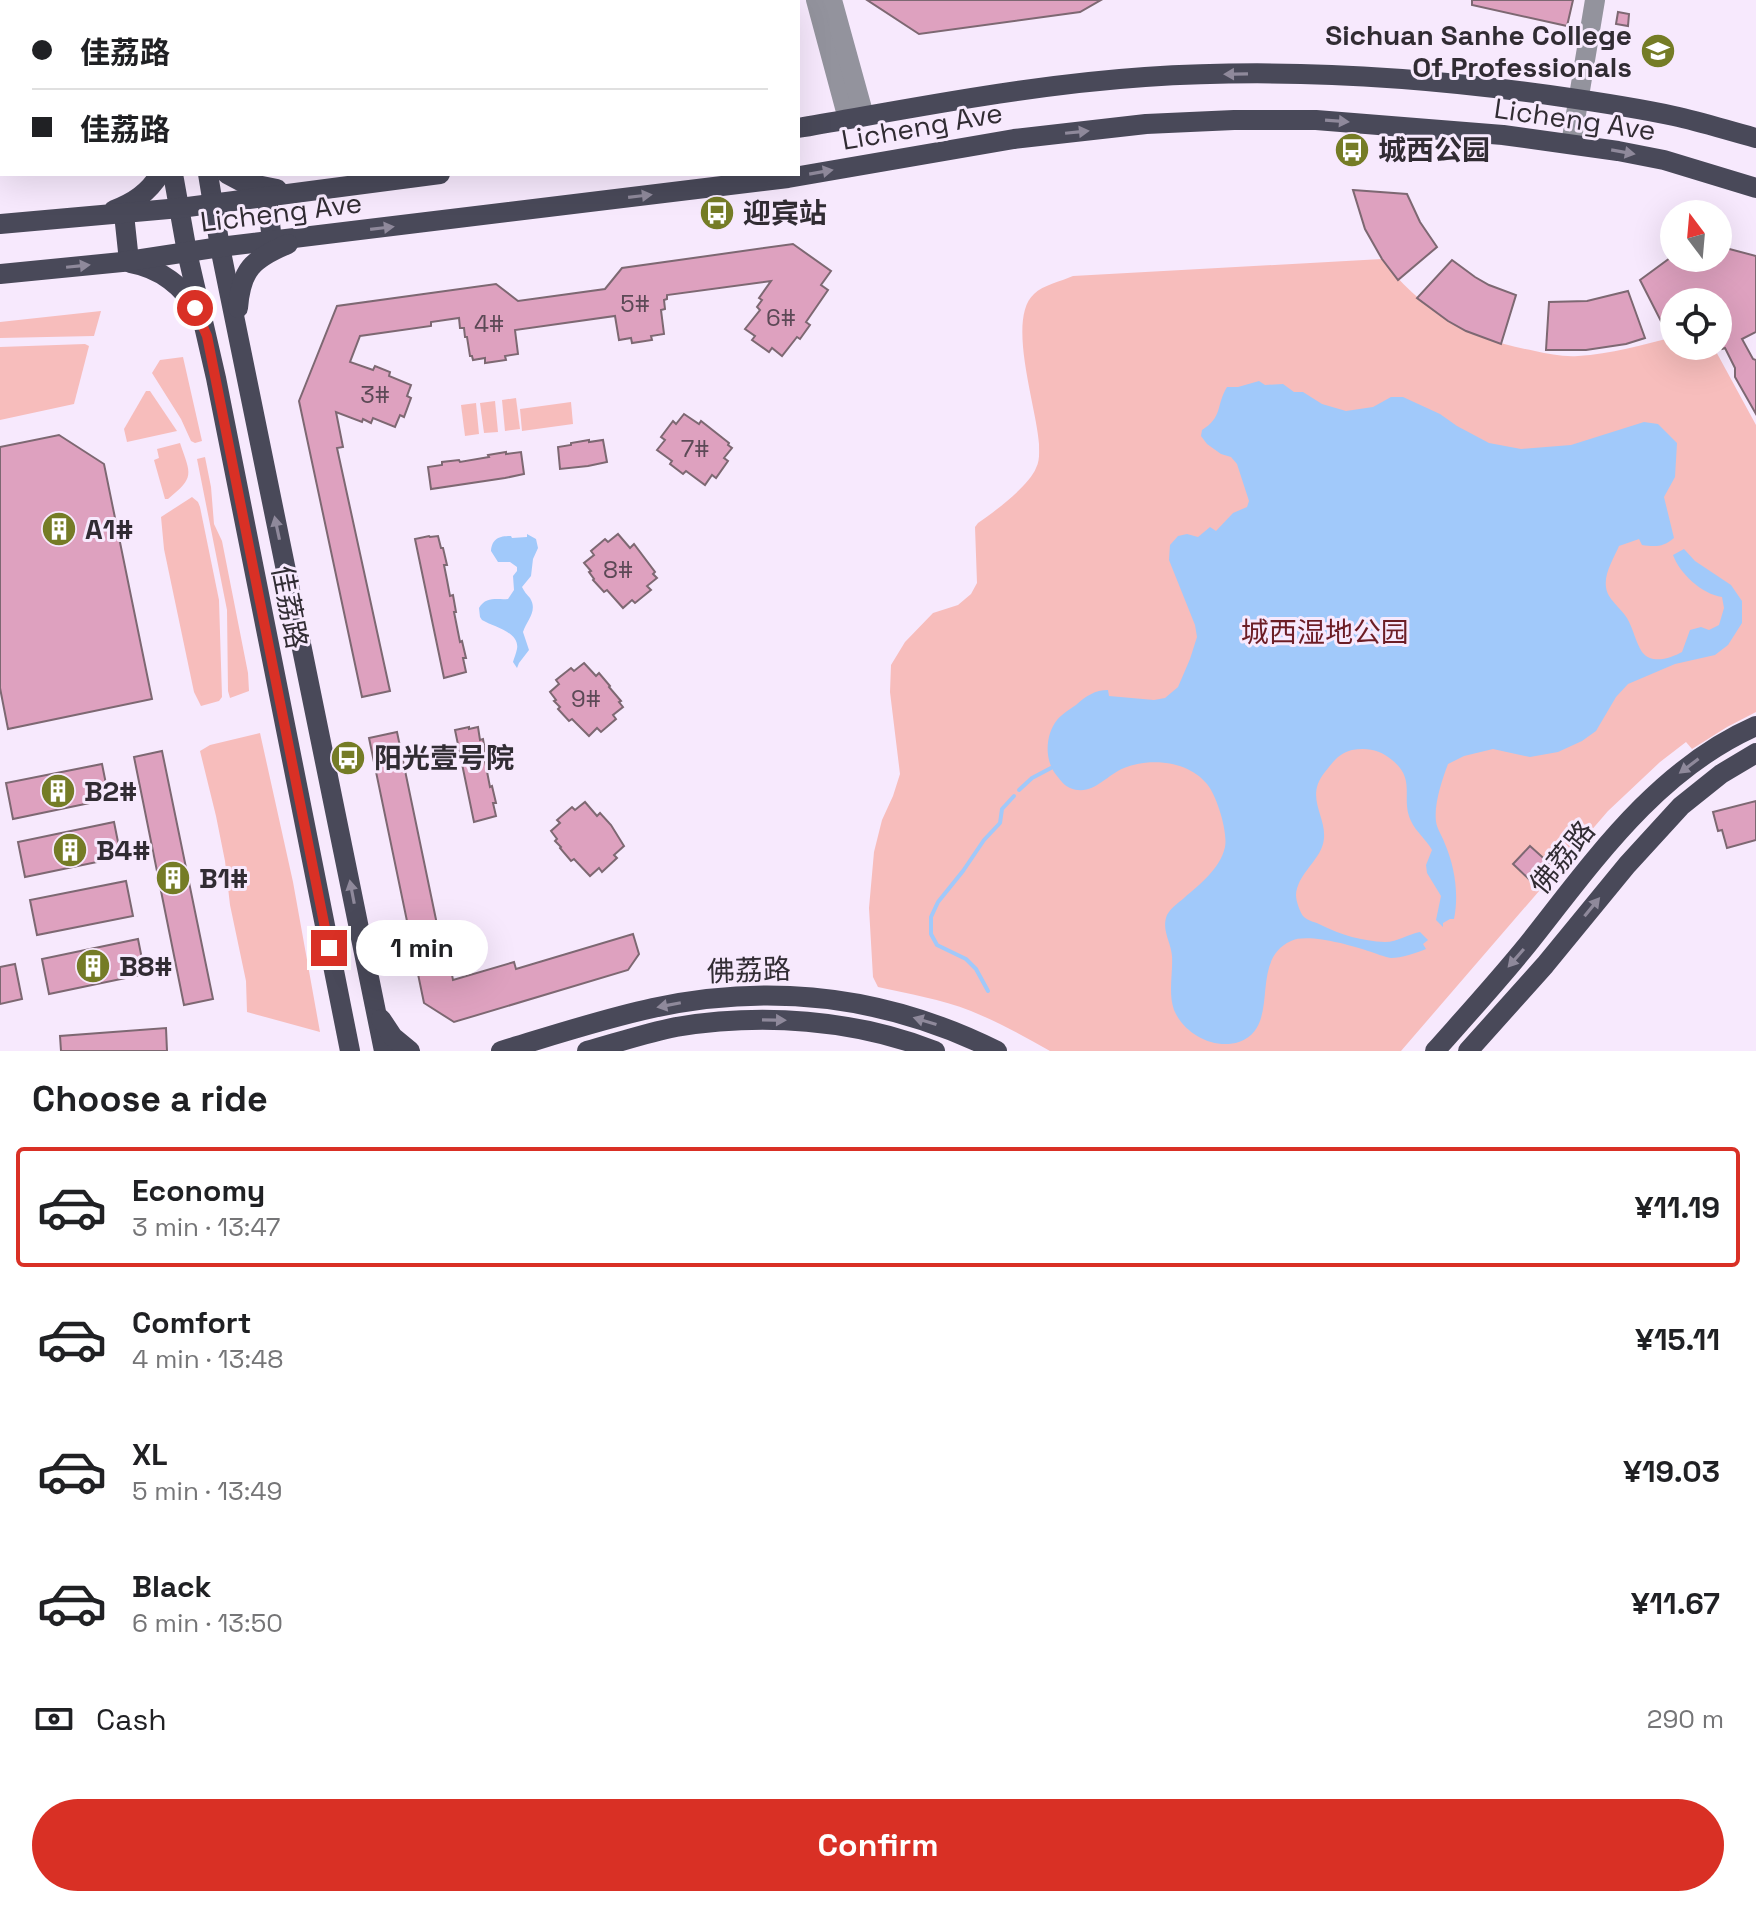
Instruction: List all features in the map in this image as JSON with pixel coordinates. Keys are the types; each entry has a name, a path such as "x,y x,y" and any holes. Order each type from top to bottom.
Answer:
{"main road":[{"name":"Licheng Ave","path":"800,128 1008,92 1143,78 1318,73 1409,79 1578,99 1678,116 1756,138"},
{"name":"Licheng Ave","path":"800,176 1014,139 1146,124 1316,120 1571,144 1664,160 1756,188"},
{"path":"99,217 140,197 159,176"},
{"name":"佳荔路","path":"173,176 350,1051"},
{"name":"佳荔路","path":"208,176 245,372 384,1051"},
{"path":"231,176 256,186 309,191"},
{"name":"Licheng Ave","path":"0,224 180,208 425,176"},
{"name":"Licheng Ave","path":"0,274 126,261 800,176"},
{"path":"267,197 272,241"},
{"path":"124,214 126,261 155,271 175,284 195,308 207,336"},
{"path":"237,332 240,290 248,270 262,257 305,237"},
{"path":"216,378 245,372"},
{"name":"佛荔路","path":"1435,1051 1524,948 1604,848 1664,785 1706,753 1756,726"},
{"name":"佛荔路","path":"1468,1051 1681,806 1721,774 1756,753"},
{"path":"335,977 367,971"},
{"name":"佛荔路","path":"501,1051 651,1008 746,995 824,997 878,1007 958,1032 997,1051"},
{"path":"375,1010 393,1037 410,1051"},
{"path":"339,1051 344,1020"},
{"name":"佛荔路","path":"587,1051 676,1027 749,1020 822,1023 875,1033 935,1051"}],"street":[{"path":"816,0 856,118"},
{"path":"832,0 856,118"},
{"path":"1571,144 1595,0"}],"green space":[{"name":"城西湿地公园","path":"1382,259 1430,308 1469,331 1512,346 1572,356 1614,351 1660,340 1660,360 1721,360 1756,425 1756,712 1692,749 1686,742 1608,811 1401,1051 1050,1051 971,1011 878,987 873,977 869,908 874,852 882,820 900,774 890,692 891,665 905,642 933,613 958,605 971,594 977,583 975,527 1019,490 1037,465 1039,444 1023,343 1026,306 1038,291 1073,276"},
{"path":"101,311 94,336 0,338 0,322"},
{"path":"89,346 74,404 0,420 0,347"},
{"path":"183,357 202,441 195,443 152,373 160,360"},
{"path":"146,391 150,391 177,431 127,442 124,429"},
{"path":"516,398 520,429 505,431 502,400"},
{"path":"495,401 498,432 484,433 480,403"},
{"path":"571,402 573,424 522,431 520,409"},
{"path":"476,403 479,434 465,436 461,405"},
{"path":"180,443 187,462 187,480 165,499 154,460 159,458 157,449"},
{"path":"205,457 214,524 222,541 248,673 249,691 230,698 227,610 197,459"},
{"path":"192,497 200,507 219,600 222,697 219,701 201,706 194,692 164,549 161,517"},
{"path":"260,733 293,882 320,1032 247,1012 246,981 230,905 225,861 200,751 210,745"}],"water":[{"path":"1259,381 1265,385 1283,384 1322,404 1346,411 1373,407 1391,397 1403,397 1440,414 1489,443 1521,449 1571,445 1644,422 1658,424 1677,443 1675,477 1664,497 1674,538 1659,546 1642,545 1639,539 1619,546 1606,576 1607,591 1627,618 1646,656 1662,659 1682,652 1690,630 1701,627 1709,630 1719,625 1724,608 1722,597 1700,587 1681,569 1673,555 1684,549 1695,561 1731,585 1742,601 1742,623 1728,645 1715,655 1675,664 1628,684 1616,697 1596,731 1582,741 1558,752 1530,757 1493,749 1464,756 1448,764 1438,795 1436,819 1451,862 1456,900 1454,919 1443,923 1443,927 1436,920 1441,896 1427,873 1426,865 1432,850 1411,821 1406,782 1400,767 1374,750 1352,750 1340,756 1330,765 1316,792 1324,837 1319,853 1297,888 1300,910 1304,917 1344,935 1368,940 1390,942 1420,932 1428,940 1423,944 1426,949 1391,958 1329,941 1307,938 1291,941 1278,950 1270,963 1260,1022 1252,1034 1239,1042 1220,1044 1192,1033 1174,1010 1172,956 1165,926 1170,910 1209,876 1225,847 1221,814 1211,790 1190,770 1157,762 1124,768 1092,788 1070,788 1053,770 1048,748 1050,733 1057,720 1091,694 1108,690 1109,696 1154,700 1165,698 1178,687 1197,637 1169,560 1170,545 1178,536 1187,534 1198,537 1210,527 1216,531 1233,513 1247,507 1249,501 1237,464 1231,457 1207,444 1201,436 1202,430 1216,415 1227,387"},
{"path":"527,534 536,539 538,548 531,576 522,587 533,607 523,632 529,650 517,668 513,662 517,649 514,638 482,620 479,608 488,600 508,599 514,590 513,576 517,567 510,562 498,562 491,551 493,543 500,537 527,537"}],"building":[{"path":"867,0 1101,0 1080,12 919,34"},
{"path":"1472,0 1573,0 1567,26 1472,5"},
{"path":"1618,12 1629,14 1628,26 1616,24"},
{"path":"1353,190 1407,194 1420,222 1437,247 1398,280 1365,229"},
{"path":"793,244 831,271 821,285 828,290 806,322 810,325 782,356 772,348 769,352 752,340 755,336 745,329 760,310 757,307 762,300 759,298 771,281 667,295 665,309 661,310 664,334 651,336 652,340 632,343 631,338 619,340 615,316 515,330 518,354 505,356 506,360 485,363 485,358 473,360 470,356 467,337 464,328 460,328 459,318 431,322 431,326 360,336 350,362 373,370 375,366 411,385 407,396 411,398 404,417 400,415 395,427 373,418 371,423 363,419 362,422 336,412 343,447 337,448 390,691 362,697 299,401 337,306 496,284 518,301 605,289 622,268"},
{"path":"1732,250 1756,256 1756,332 1742,339 1756,360 1756,414 1735,377 1731,360 1732,288 1660,288 1660,319 1640,280 1660,265 1660,272 1732,272"},
{"path":"1452,260 1489,285 1516,295 1501,344 1466,331 1417,298"},
{"path":"1628,291 1645,338 1586,350 1546,350 1549,302 1587,301"},
{"path":"684,414 699,424 701,421 732,448 724,458 728,461 716,478 712,475 705,485 686,471 683,474 657,450 665,440 661,437 673,421 676,424"},
{"name":"A1#","path":"59,435 104,464 152,699 8,729 0,688 0,447"},
{"path":"603,440 607,462 560,469 558,447"},
{"path":"521,452 524,474 431,489 428,467"},
{"path":"618,534 630,548 634,544 657,578 647,586 651,590 623,608 593,580 591,571 584,563 594,555 591,551 605,539 608,542"},
{"path":"438,536 443,548 450,596 453,595 460,642 466,658 463,658 466,672 444,678 415,539"},
{"path":"584,663 596,676 599,673 623,707 613,715 616,719 601,732 597,728 589,736 558,709 560,707 550,692 559,684 556,680 571,668 574,671"},
{"path":"478,727 480,740 483,739 490,787 496,803 493,803 496,816 474,822 455,730"},
{"path":"397,732 439,934 444,933 453,980 514,962 516,969 633,934 639,954 628,970 454,1022 424,1003 369,738"},
{"name":"B1#","path":"162,751 213,999 184,1005 134,757"},
{"name":"B2#","path":"102,764 109,799 13,819 6,783"},
{"path":"1756,801 1756,840 1727,848 1713,812"},
{"path":"585,802 597,816 600,813 611,825 624,846 614,855 617,858 602,872 599,868 590,876 574,859 571,861 551,831 560,823 557,820 572,807 575,810"},
{"name":"B4#","path":"114,822 121,857 25,877 18,842"},
{"path":"1530,846 1549,863 1532,882 1513,864"},
{"path":"126,881 133,916 37,935 30,900"},
{"name":"B8#","path":"138,939 145,974 49,994 42,959"},
{"path":"15,964 22,999 0,1004 0,967"},
{"path":"166,1028 167,1051 61,1051 60,1036"}],"waterway":[{"path":"1019,790 1032,778 1051,768"},
{"path":"988,991 976,969 966,959 937,945 931,934 931,917 938,902 1000,823 1002,809 1014,796"}],"place":[{"name":"Sichuan Sanhe College Of Professionals","path":"1658,51"},
{"name":"城西公园","path":"1352,150"},
{"name":"迎宾站","path":"717,213"},
{"name":"A1#","path":"59,529"},
{"name":"阳光壹号院","path":"348,758"},
{"name":"B2#","path":"58,791"},
{"name":"B4#","path":"70,850"},
{"name":"B1#","path":"173,878"},
{"name":"B8#","path":"93,966"}],"route":[{"path":"195,308 207,336 329,948"}]}
